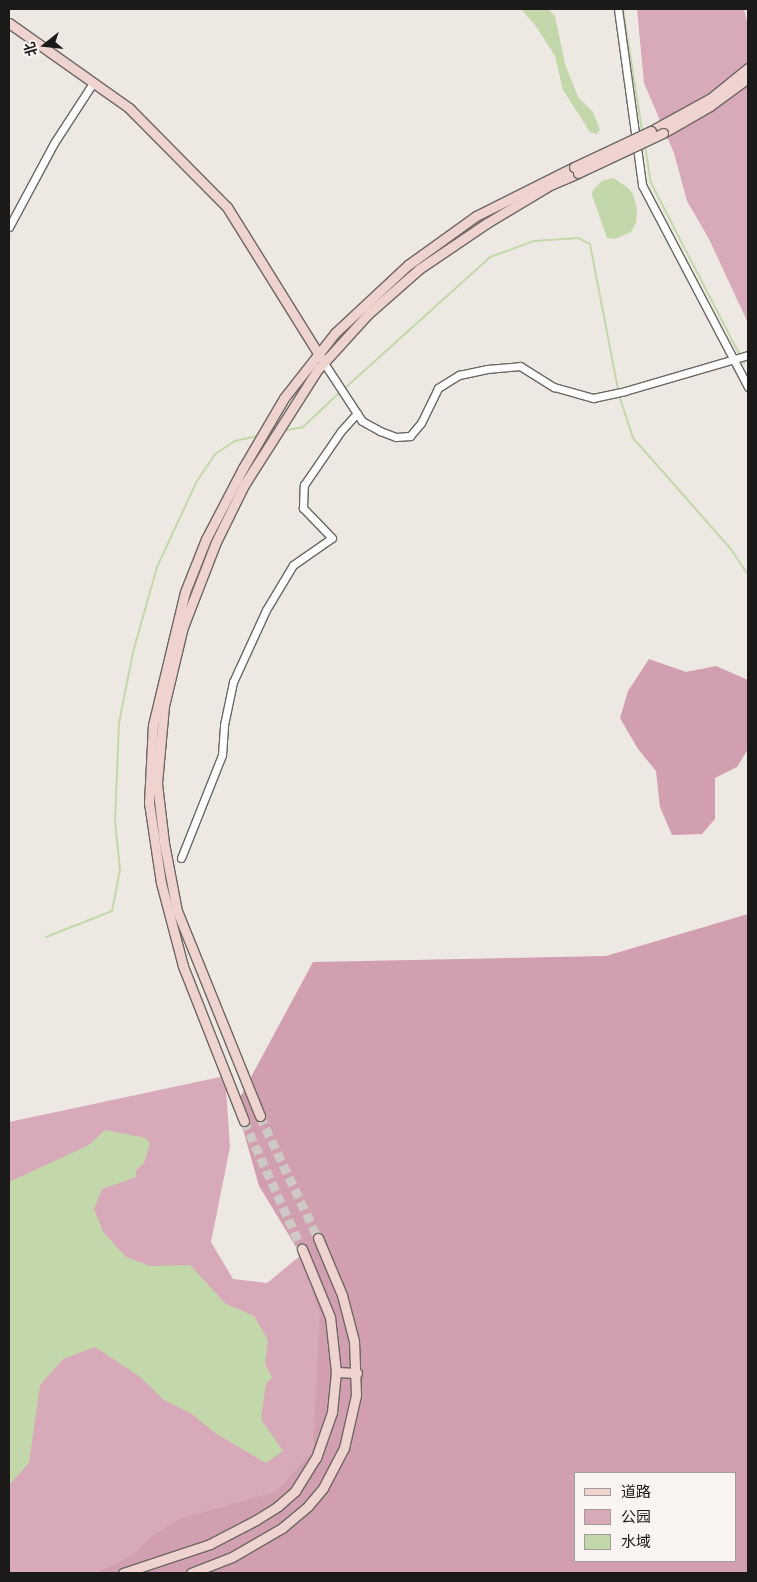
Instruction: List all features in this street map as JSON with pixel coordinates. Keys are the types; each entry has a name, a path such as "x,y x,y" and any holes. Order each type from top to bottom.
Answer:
{"main road":[{"path":"9,23 128,108 227,207 324,363"},
{"path":"260,1116 177,911 164,843 157,783 164,706 183,627 222,528 244,485 318,369 369,312 419,269 487,223 576,170 711,98 748,68"},
{"path":"244,1121 183,966 161,882 149,803 153,725 170,649 185,592 214,523 284,398 335,333 408,264 476,216 576,170 663,134 710,106 748,78"},
{"path":"214,523 213,533 222,528"},
{"path":"198,558 207,548 210,553 209,560"},
{"path":"191,1573 232,1557 282,1528 308,1506 323,1488 344,1448 351,1422 357,1373 354,1341 342,1295 318,1238"},
{"path":"122,1573 210,1544 256,1520 278,1506 295,1491 307,1475 323,1442 332,1412 336,1372 330,1317 302,1249"},
{"path":"336,1372 357,1373"}],"street":[{"path":"618,9 642,186 748,387"},
{"path":"9,227 54,143 93,83"},
{"path":"324,363 362,420 380,431 396,437 410,436 421,423 438,388 459,375 495,368 520,366 554,387 593,398 625,391 748,354"},
{"path":"181,858 222,755 224,725 233,682 266,610 293,565 332,538 303,508 304,485 341,430 357,413"}],"green space":[{"path":"637,9 744,9 748,25 748,323 709,239 687,201 674,153 644,83"},
{"path":"225,1076 230,1147 211,1242 233,1279 267,1283 301,1255 321,1315 312,1452 276,1491 180,1518 152,1535 131,1555 95,1573 9,1573 9,1122"}],"shaded area":[{"path":"649,659 686,672 716,666 748,680 748,749 737,767 715,778 715,819 702,834 672,835 660,807 656,771 638,749 620,718 628,691"},
{"path":"748,914 748,1573 95,1573 131,1555 152,1535 180,1518 276,1491 312,1452 320,1315 301,1255 259,1186 236,1105 313,962 606,956"}],"water":[{"path":"521,9 548,9 555,16 565,64 578,97 593,112 600,130 596,134 590,132 563,90 555,56 535,25"},
{"path":"613,178 626,186 633,194 637,209 636,223 631,232 615,239 607,238 592,195 593,190 602,181"},
{"path":"105,1130 146,1138 150,1144 144,1163 136,1171 136,1177 102,1189 94,1209 103,1232 126,1257 150,1266 190,1265 226,1304 254,1316 268,1340 265,1364 272,1378 266,1383 261,1419 283,1451 266,1463 215,1433 192,1414 164,1400 139,1376 95,1347 63,1359 40,1385 29,1463 9,1485 9,1182 89,1145"}],"waterway":[{"path":"623,9 642,131"},
{"path":"645,146 651,183 744,363"},
{"path":"344,389 490,257 534,241 578,238 590,244 618,390"},
{"path":"281,431 303,427 340,392"},
{"path":"619,395 633,438 730,548 748,575"},
{"path":"46,937 112,911 120,870 115,822 119,723 133,652 157,567 197,481 215,454 235,441 257,436"}],"tunnel":[{"path":"260,1116 318,1238"},
{"path":"244,1121 302,1249"}]}
